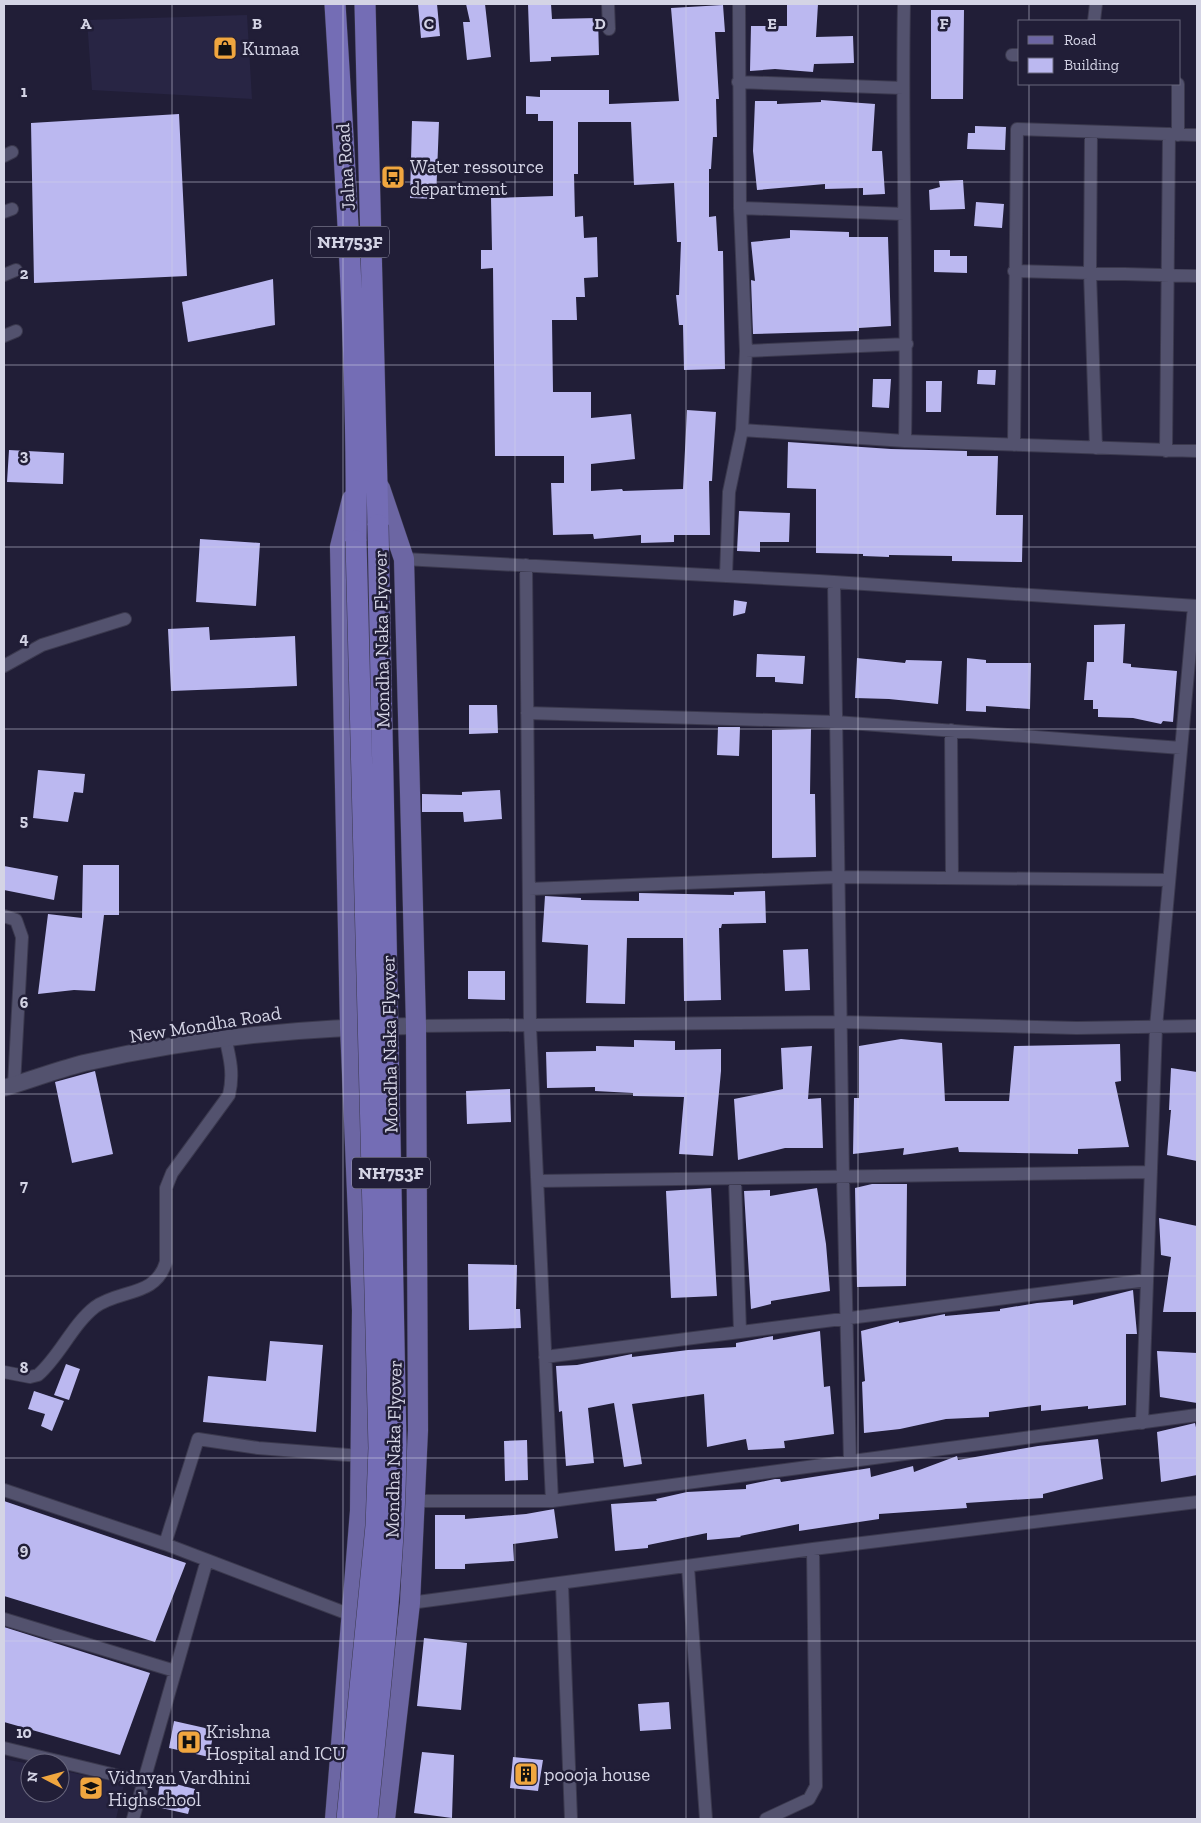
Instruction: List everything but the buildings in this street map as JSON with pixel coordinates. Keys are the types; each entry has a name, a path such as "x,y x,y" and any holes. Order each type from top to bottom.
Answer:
{"highway":[{"name":"Jalna Road","path":"334,4 366,478"},
{"name":"Jalna Road","path":"365,4 366,478"},
{"name":"Mondha Naka Flyover","path":"366,478 378,525 396,1444 396,1502 391,1568 367,1819"},
{"name":"Mondha Naka Flyover","path":"347,1819 376,1526 379,1448 356,541 366,478"}],"main road":[{"path":"366,478 404,559 416,1026 418,1430 410,1603 385,1819"},
{"path":"335,1819 360,1511 362,1310 350,1027 340,547 366,478"}],"street":[{"path":"608,4 609,29"},
{"path":"726,576 729,492 742,430 746,350 740,208 738,82 740,4"},
{"path":"904,4 904,214 907,344 905,440"},
{"path":"1094,20 1096,4"},
{"path":"738,82 903,88"},
{"path":"1166,451 1173,135 1178,85"},
{"path":"1014,445 1014,271 1017,129 1197,136"},
{"path":"1091,132 1090,273 1096,448"},
{"path":"740,208 904,214"},
{"path":"4,275 16,270"},
{"path":"1014,271 1197,276"},
{"path":"4,336 16,331"},
{"path":"746,350 907,344"},
{"path":"742,430 905,440 1197,451"},
{"path":"404,559 834,582 1196,606 1181,748 1156,1027 1142,1423"},
{"path":"526,565 530,1026 552,1501"},
{"path":"834,582 840,1022 850,1461"},
{"path":"4,666 42,645 125,618"},
{"path":"527,713 836,722 1181,748"},
{"path":"951,730 952,878"},
{"path":"529,890 838,877 1169,880"},
{"path":"4,916 16,920 21,929 22,937 9,1087"},
{"path":"416,1026 840,1022 1077,1028 1197,1026"},
{"name":"New Mondha Road","path":"9,1087 83,1064 225,1037 350,1027 416,1026"},
{"path":"4,1372 30,1377 38,1375 95,1307 151,1284 163,1274 166,1262 166,1188 172,1173 229,1095 232,1065 225,1037"},
{"path":"538,1181 1151,1172"},
{"path":"735,1179 740,1332"},
{"path":"546,1357 1147,1280"},
{"path":"415,1501 552,1501 1197,1415"},
{"path":"165,1544 198,1439 258,1448 361,1456"},
{"path":"4,1490 165,1544 351,1615"},
{"path":"410,1603 814,1549 1197,1502"},
{"path":"766,1819 809,1799 816,1786 814,1549"},
{"path":"133,1819 207,1560"},
{"path":"688,1567 706,1819"},
{"path":"562,1584 571,1819"},
{"path":"4,1619 175,1671"},
{"path":"4,1748 144,1782"}],"shaded area":[{"path":"247,15 252,99 92,90 87,20"},
{"name":"Vidnyan Vardhini Highschool","path":"4,1759 20,1762 20,1803 70,1803 70,1772 124,1784 116,1819 4,1819"}],"place":[{"name":"Kumaa","path":"225,48"},
{"name":"Water ressource department","path":"393,177"},
{"name":"Krishna Hospital and ICU","path":"189,1742"},
{"name":"poooja house","path":"526,1774"},
{"name":"Vidnyan Vardhini Highschool","path":"91,1788"}]}
